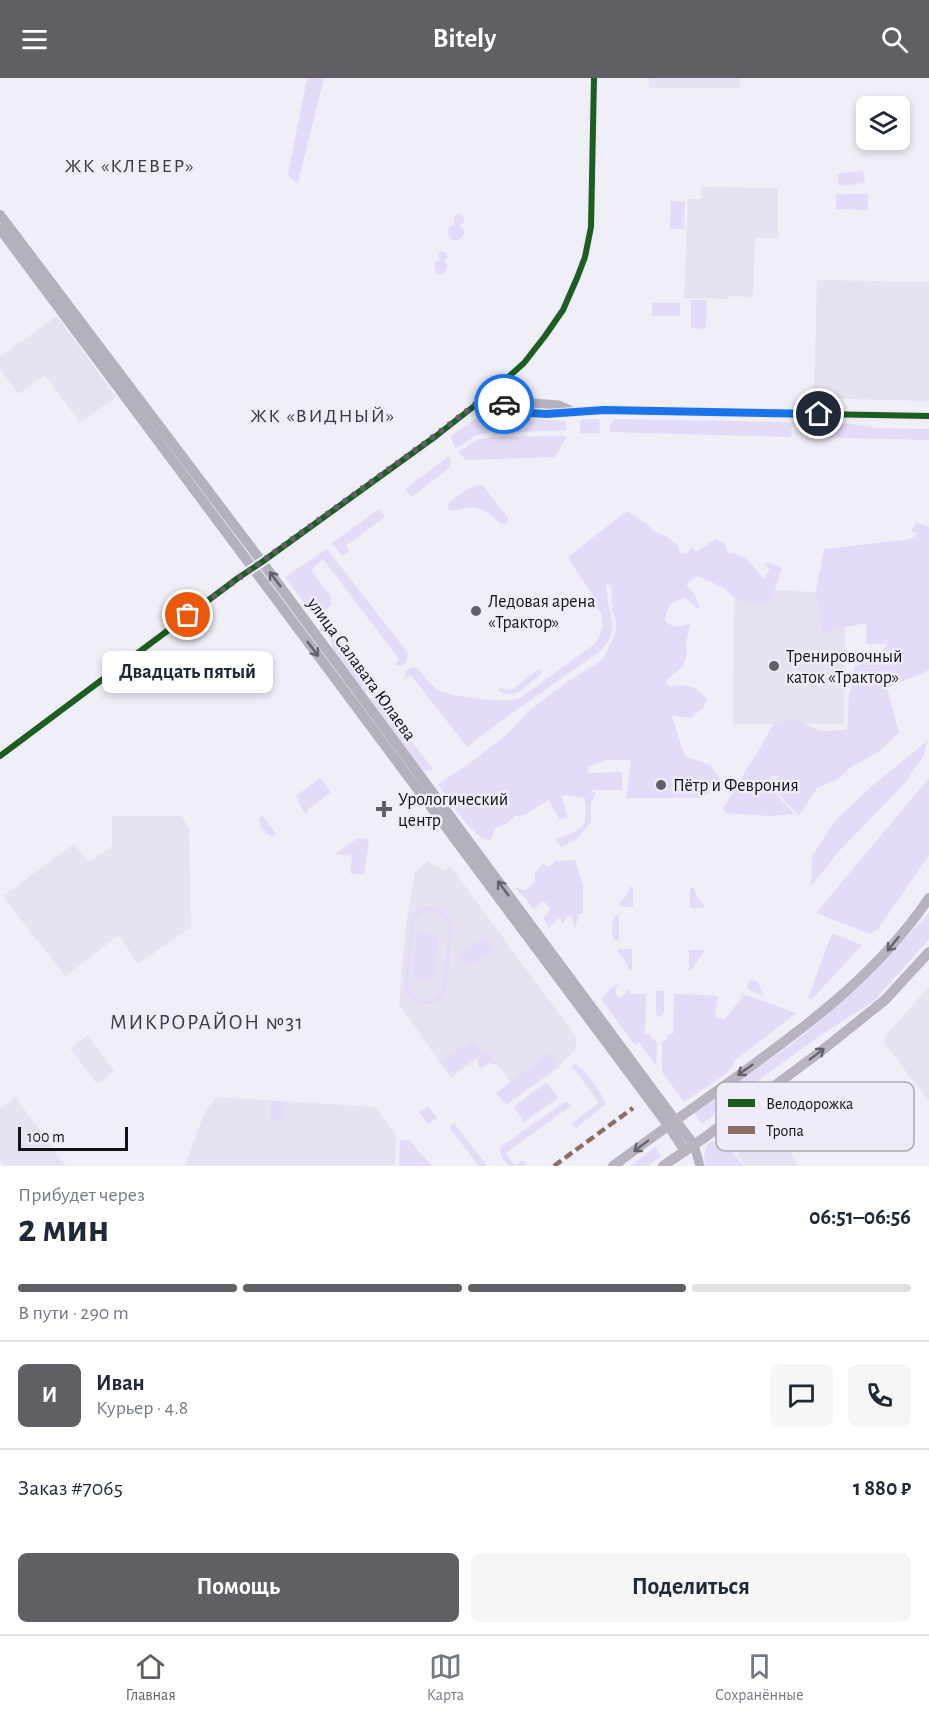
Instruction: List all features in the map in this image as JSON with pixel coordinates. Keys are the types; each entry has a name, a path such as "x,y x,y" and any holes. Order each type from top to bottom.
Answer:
{"main road":[{"name":"улица Салавата Юлаева","path":"0,215 689,1148"},
{"name":"улица Салавата Юлаева","path":"0,229 258,565"},
{"path":"729,1082 837,1001 881,958 929,898"},
{"path":"779,1082 885,1000 929,952"},
{"path":"613,1166 716,1091"},
{"name":"улица Салавата Юлаева","path":"671,1123 675,1137 689,1148"},
{"path":"663,1166 716,1128"}],"street":[{"path":"0,756 238,578 436,435 524,363 562,310 585,257 591,227 594,78"},
{"path":"501,384 532,403 559,405 574,412"},
{"path":"491,392 504,404 530,413 558,414 604,410 929,416"},
{"path":"689,1148 699,1166"}],"shaded area":[{"path":"307,78 324,78 298,184 288,175"},
{"path":"649,78 740,78 740,88 649,88"},
{"path":"863,170 865,183 839,186 837,174"},
{"path":"702,187 778,188 778,238 755,238 753,297 684,298 688,199 701,199"},
{"path":"836,194 868,194 868,210 836,209"},
{"path":"671,201 685,201 684,229 670,229"},
{"path":"458,213 464,217 464,222 460,225 465,232 461,239 455,241 448,233 449,227 455,224 453,218"},
{"path":"442,251 447,254 444,261 448,266 442,274 437,273 434,268 435,263 440,260 438,254"},
{"path":"817,280 929,282 929,401 814,398"},
{"path":"691,300 707,300 706,329 691,328"},
{"path":"652,303 680,303 680,316 652,316"},
{"path":"57,316 116,397 80,422 45,375 18,394 0,369 0,357"},
{"path":"489,409 491,410 490,432 477,435 455,449 451,436"},
{"path":"505,410 532,419 566,421 567,430 495,433 496,418"},
{"path":"583,419 599,420 600,433 580,433 580,422"},
{"path":"615,419 787,422 792,426 791,437 610,432 610,425"},
{"path":"806,422 878,428 929,429 929,440 805,437"},
{"path":"567,436 555,457 466,460 458,452 478,439"},
{"path":"448,457 451,461 450,467 412,497 406,491 406,488"},
{"path":"477,485 485,488 508,518 507,524 501,524 480,509 470,507 449,510 449,502"},
{"path":"379,509 385,517 346,546 349,551 342,556 332,543"},
{"path":"627,511 652,530 678,545 680,553 687,554 691,547 697,551 716,539 725,544 728,553 745,558 763,578 770,571 765,564 769,562 782,569 770,601 754,605 732,596 724,588 698,576 686,584 695,595 700,610 685,598 670,605 667,612 665,621 674,627 690,624 686,645 687,655 683,666 666,681 668,686 690,686 708,699 703,708 691,718 672,716 685,756 710,765 724,785 700,798 626,798 631,760 604,760 589,767 587,773 622,772 622,790 587,790 596,792 591,803 591,822 577,839 561,847 556,840 582,826 586,816 585,798 562,795 567,817 560,820 548,800 525,815 515,816 505,825 495,828 491,841 484,839 461,817 438,784 505,736 530,710 567,682 602,660 615,635 616,621 612,611 611,585 605,584 612,631 603,649 467,747 411,675 406,678 405,672 416,667 434,687 446,693 480,699 514,700 596,643 603,627 601,612 596,600 569,560 569,556"},
{"path":"916,522 929,527 929,670 887,688 899,733 878,752 851,767 837,780 817,788 799,816 772,787 774,780 780,776 771,776 770,787 794,814 770,816 726,813 723,809 774,724 792,719 820,731 847,730 849,697 855,666 876,659 887,644 886,637 886,644 866,644 867,623 835,629 823,635 816,592 824,549 904,540 917,534 911,531"},
{"path":"327,549 408,653 406,663 401,666 395,665 399,659 323,559 311,570 331,597 331,605 318,616 369,684 373,681 373,687 365,692 334,655 331,639 285,577"},
{"path":"734,587 826,593 845,617 844,724 733,724"},
{"path":"539,669 542,673 521,690 510,694 498,690 501,687 506,690 513,689"},
{"path":"380,693 383,695 379,700 433,769 423,771 371,700"},
{"path":"927,741 924,755 905,783 840,850 811,886 812,856 835,821 871,787"},
{"path":"320,778 331,792 307,810 306,814 297,802 299,800 296,796"},
{"path":"929,778 929,855 878,929 870,934 816,913"},
{"path":"262,815 276,834 273,837 259,821"},
{"path":"112,816 181,816 189,828 191,927 138,964 119,935 65,976 3,896 74,844 89,862 112,846"},
{"path":"358,838 369,839 364,875 350,873 352,856 335,854"},
{"path":"575,860 583,885 583,913 579,914 575,928 572,916 566,917 563,923 559,918 549,928 543,919 550,910 549,906 543,901 533,909 515,888 526,890 535,881 535,873 542,864 550,867 555,861"},
{"path":"427,862 445,871 450,866 575,1035 576,1048 571,1055 561,1063 560,1067 524,1092 509,1080 487,1051 451,1078 399,1004 406,925 415,872"},
{"path":"633,886 633,907 619,906 630,887"},
{"path":"690,887 694,888 704,908 690,908"},
{"path":"432,906 441,909 447,914 452,925 447,984 441,998 428,1004 421,1004 409,997 404,982 412,918 418,910","holes":["434,911 441,913 447,921 446,952 440,991 436,997 426,1001 412,994 408,982 414,922 420,913"]},
{"path":"929,913 929,939 874,1001 818,1037 757,1082 738,1082 792,1044 822,1019"},
{"path":"616,915 619,915 619,941 614,939 612,934 612,923"},
{"path":"417,933 439,936 434,980 412,978"},
{"path":"832,933 862,945 812,999 808,998"},
{"path":"485,937 494,951 468,967 459,953"},
{"path":"619,949 632,949 632,970 618,952"},
{"path":"689,950 704,952 691,970 689,970"},
{"path":"750,979 758,982 764,996 749,990 747,987"},
{"path":"618,984 615,994 620,998 630,989 630,994 646,994 645,1033 650,1034 657,1042 656,1066 639,1042 635,1045 601,999"},
{"path":"929,987 929,1102 883,1041"},
{"path":"656,991 664,991 664,1013 661,1017 656,1014"},
{"path":"674,994 718,996 715,1016 724,1020 743,994 796,1013 733,1062 734,1065 723,1076 684,1102 662,1072 662,1042 668,1034 673,1034"},
{"path":"88,1035 114,1071 97,1084 70,1048"},
{"path":"472,1040 482,1053 452,1075 442,1062"},
{"path":"487,1051 497,1065 489,1063 481,1068 478,1066 477,1058"},
{"path":"548,1054 556,1059 558,1066 506,1105 496,1093"},
{"path":"575,1064 588,1075 606,1104 576,1128 572,1123 599,1103 572,1066"},
{"path":"547,1082 558,1098 524,1122 513,1107"},
{"path":"15,1097 66,1166 4,1166 0,1161 0,1109"},
{"path":"216,1097 375,1107 396,1135 395,1166 185,1166 205,1111"},
{"path":"716,1098 716,1113 702,1124 694,1113"},
{"path":"271,1101 284,1102 283,1121 270,1120"},
{"path":"566,1102 572,1105 506,1153 515,1165 523,1160 527,1165 509,1166 501,1155 501,1146"},
{"path":"428,1106 437,1118 428,1124 419,1112"},
{"path":"454,1123 487,1166 479,1166 449,1127"},
{"path":"400,1140 409,1140 432,1166 399,1166"},
{"path":"713,1141 716,1142 716,1151 731,1151 744,1166 706,1166 704,1159 707,1146"},
{"path":"655,1147 661,1156 648,1166 630,1166"},
{"path":"743,1151 790,1151 798,1166 745,1166 737,1154"}],"marked path":[{"path":"554,1166 633,1108"}],"cycle path":[{"path":"0,756 238,578 436,436 524,363 563,310 585,257 591,227 594,78"},
{"path":"491,392 504,404 530,413 545,414 604,410 929,416"}],"way so far":[{"path":"188,615 436,435 491,392 504,404"}],"place":[{"name":"Ледовая арена «Трактор»","path":"476,611"},
{"name":"Двадцать пятый","path":"188,615"},
{"name":"Тренировочный каток «Трактор»","path":"774,666"},
{"name":"Пётр и Феврония","path":"661,785"},
{"name":"Урологический центр","path":"384,809"}],"district":[{"name":"ЖК «КЛЕВЕР»","path":"130,165"},
{"name":"ЖК «ВИДНЫЙ»","path":"323,415"},
{"name":"МИКРОРАЙОН №31","path":"207,1022"}],"route":[{"path":"504,404 530,413 546,414 604,410 819,414"}]}
